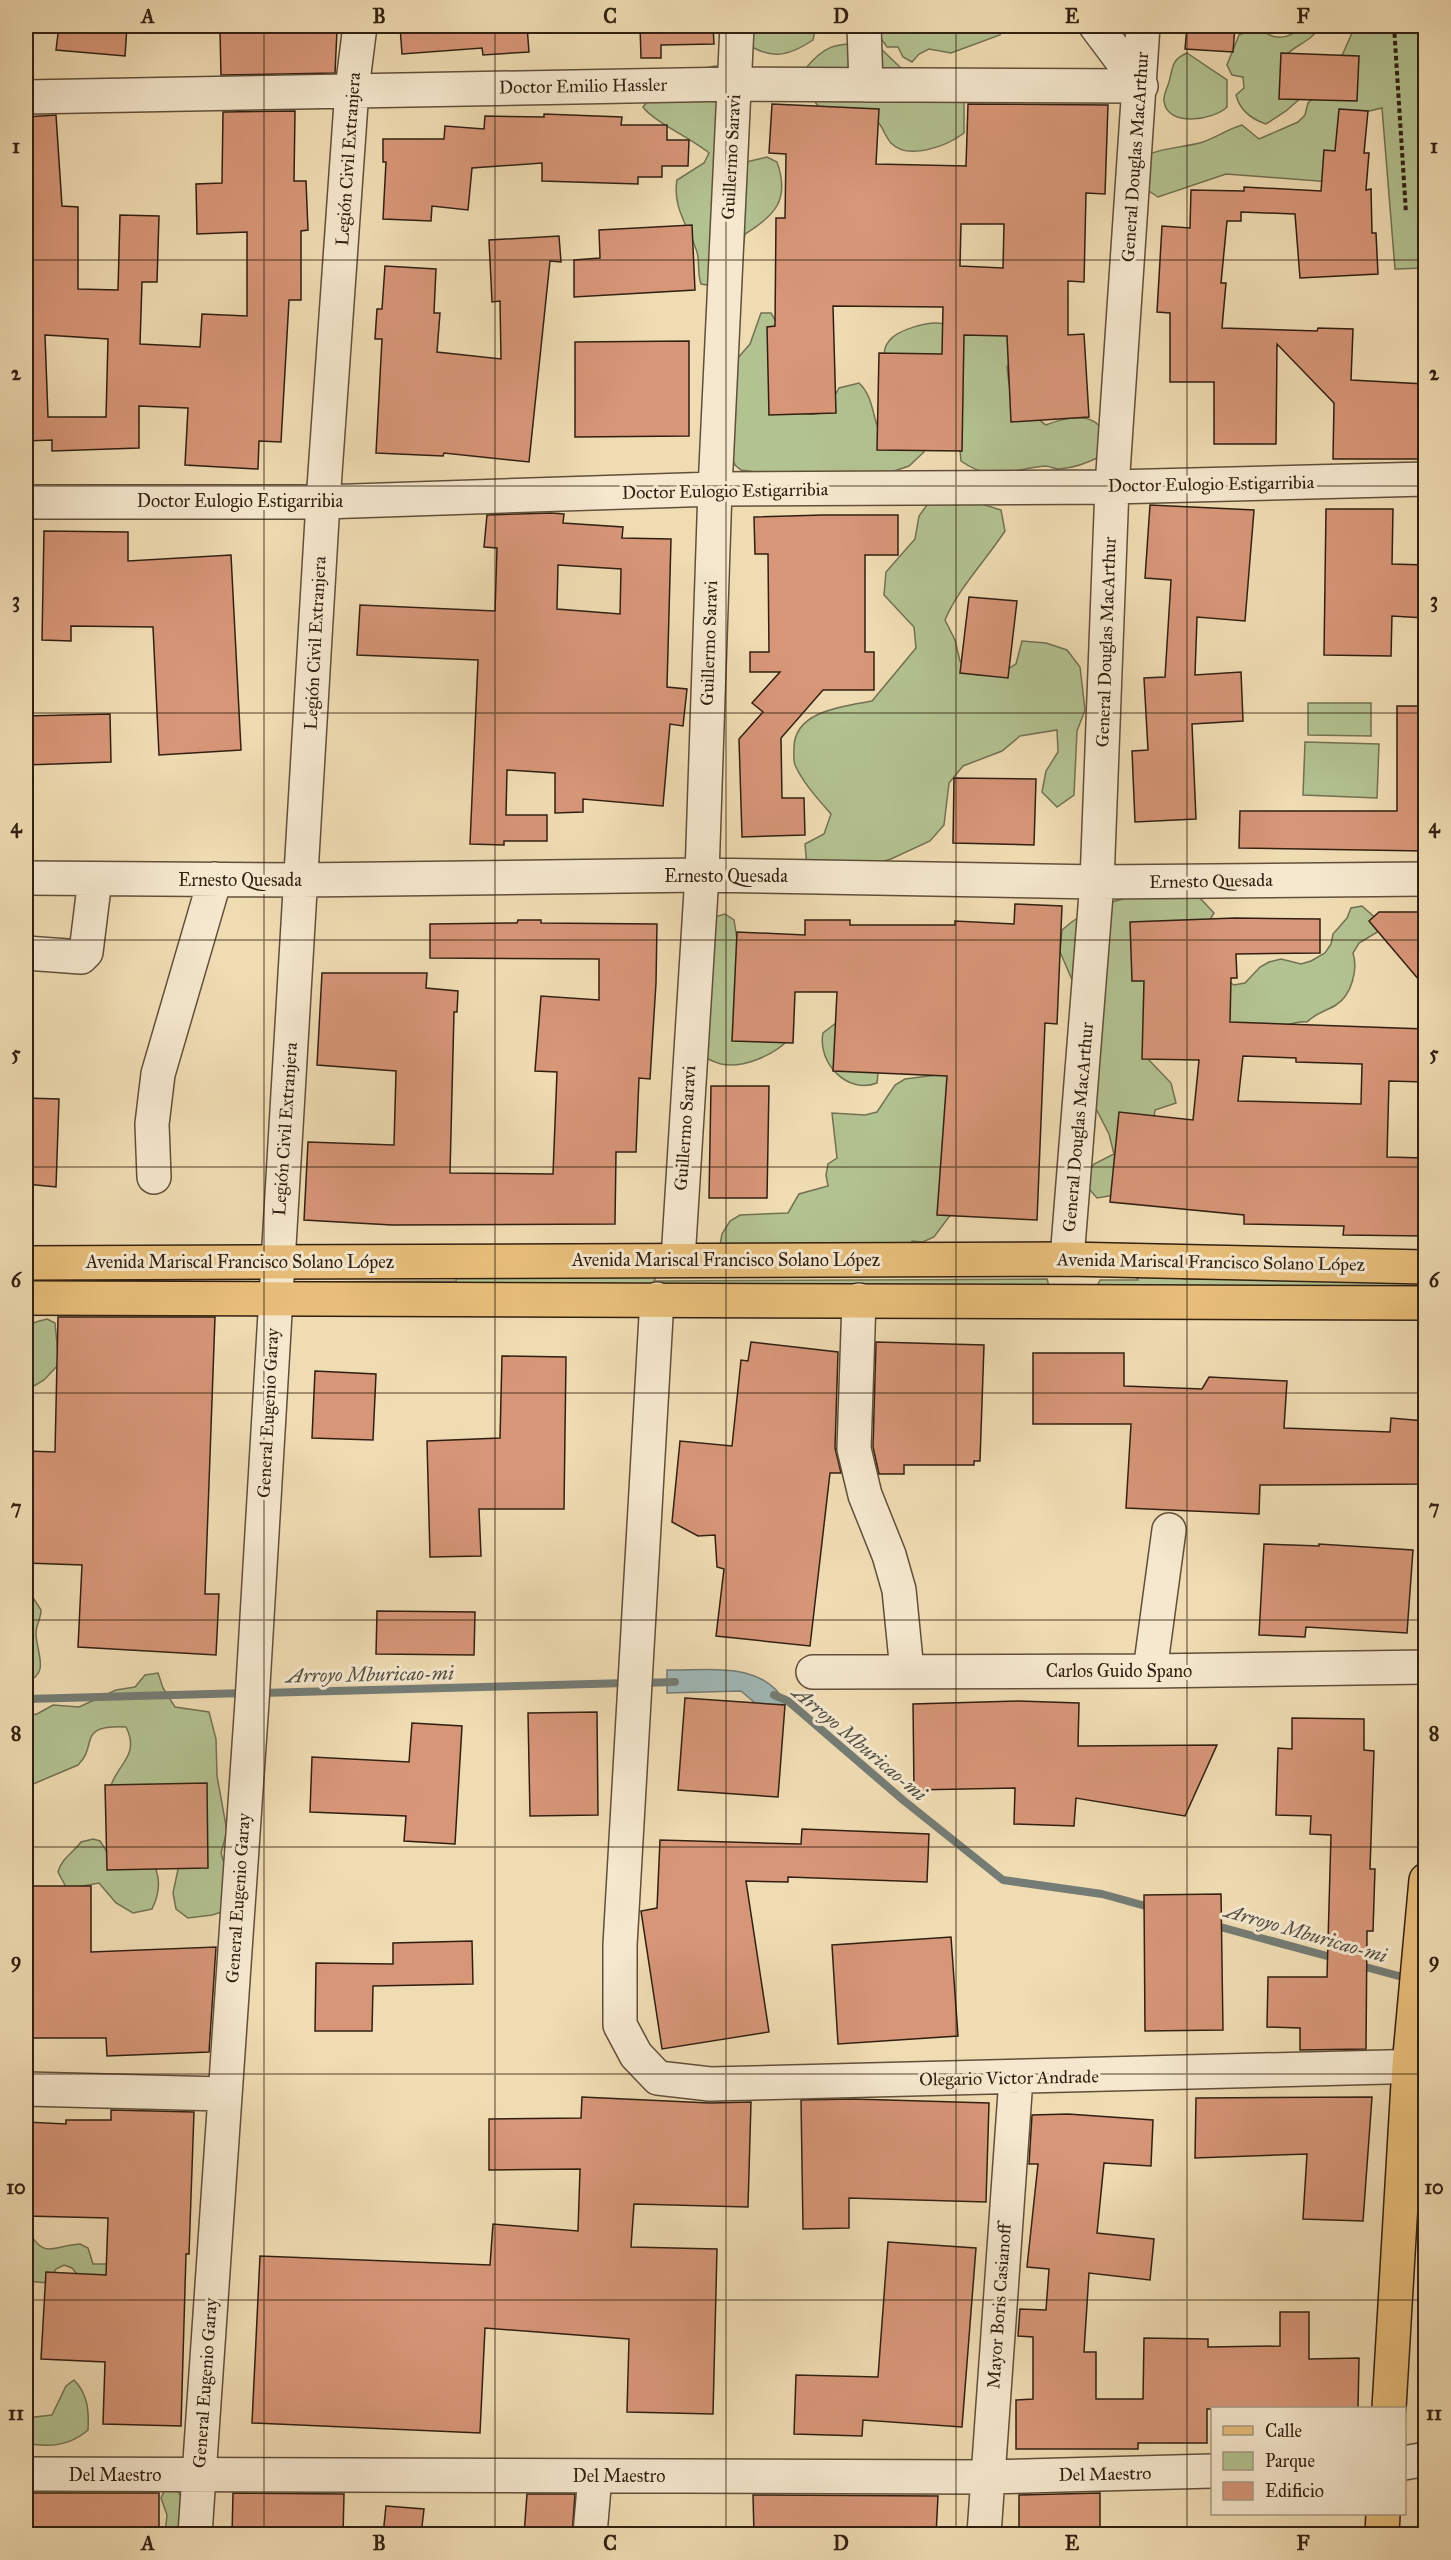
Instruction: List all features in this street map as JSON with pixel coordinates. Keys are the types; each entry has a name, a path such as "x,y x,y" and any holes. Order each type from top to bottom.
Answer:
{"main road":[{"name":"Avenida Mariscal Francisco Solano López","path":"26,1263 1067,1259 1425,1267"},
{"name":"Avenida Mariscal Francisco Solano López","path":"26,1298 1425,1303"},
{"path":"1389,2407 1417,2066 1425,1880"},
{"path":"1382,2535 1383,2515"}],"street":[{"name":"Legión Civil Extranjera","path":"276,1262 323,502 352,89 360,26"},
{"name":"Guillermo Saravi","path":"678,1260 702,875 715,489 738,26"},
{"path":"864,26 866,85"},
{"path":"1096,26 1141,86"},
{"name":"General Douglas MacArthur","path":"1067,1259 1097,882 1112,487 1141,86 1143,26"},
{"name":"Doctor Emilio Hassler","path":"26,97 352,89 735,84 1141,86"},
{"name":"Doctor Eulogio Estigarribia","path":"26,502 323,502 715,489 1112,487 1425,479"},
{"name":"Ernesto Quesada","path":"26,878 301,880 702,875 1097,882 1425,879"},
{"path":"26,953 81,957 86,952 95,879"},
{"path":"154,1177 152,1124 158,1074 215,879"},
{"name":"General Eugenio Garay","path":"195,2535 251,1714 276,1262"},
{"name":"Olegario Victor Andrade","path":"657,1299 620,1945 620,2025 636,2055 658,2078 710,2084 1417,2066"},
{"path":"859,1300 854,1449 865,1495 889,1555 899,1590 907,1671"},
{"path":"1150,1671 1169,1530"},
{"name":"Carlos Guido Spano","path":"813,1672 1425,1667"},
{"name":"Mayor Boris Casianoff","path":"984,2535 1016,2078"},
{"path":"26,2089 224,2094"},
{"path":"1406,2463 1425,2459"},
{"name":"Del Maestro","path":"26,2474 987,2477 1211,2471"},
{"path":"590,2535 595,2476"}],"path":[{"path":"1394,26 1406,213"}],"green space":[{"path":"747,26 816,26 813,40 791,52 776,54 752,47"},
{"path":"872,26 1005,26 1000,35 951,53 929,49 919,54 912,62 903,57 898,47 887,47"},
{"path":"1260,26 1269,35 1280,37 1292,34 1302,26 1319,26 1312,37 1291,50 1282,60 1304,95 1266,124 1251,117 1240,106 1236,95 1244,88 1243,77 1232,75 1227,65 1239,35"},
{"path":"1355,26 1367,26 1376,31 1376,26 1425,26 1425,268 1395,269 1382,108 1361,113 1331,182 1226,174 1158,197 1149,191 1143,157 1158,151 1203,142 1242,125 1259,139 1298,122 1305,115 1308,103 1331,81"},
{"path":"865,43 879,47 902,69 964,100 964,133 938,147 907,151 891,143 872,118 854,113 821,110 807,91 805,69 818,55 831,47"},
{"path":"1187,53 1227,80 1227,107 1221,112 1192,119 1173,115 1167,110 1164,98 1173,66 1176,60"},
{"path":"715,66 726,67 746,162 767,157 777,162 782,186 778,205 765,220 745,234 742,256 713,286 701,284 697,252 679,208 676,190 677,180 704,163 709,153 655,118 643,107 658,91 674,79"},
{"path":"997,298 1013,358 1007,367 1009,385 1012,390 1046,425 1076,418 1092,420 1098,424 1103,433 1103,455 1082,464 1059,469 1045,466 992,473 972,468 961,461 960,450 885,359 886,345 899,333 938,323 961,333"},
{"path":"761,313 771,313 777,323 798,411 806,414 818,413 828,406 839,388 859,383 868,396 877,426 885,440 918,443 924,452 909,466 876,477 764,473 741,470 735,465 727,447 736,360 750,344"},
{"path":"956,496 1001,510 1005,531 965,586 945,620 955,640 960,661 977,675 998,675 1016,664 1022,641 1046,643 1067,650 1080,667 1085,710 1077,731 1074,795 1057,807 1042,792 1046,771 1058,752 1057,730 1020,736 1002,751 963,766 949,783 944,825 930,841 891,859 870,865 807,866 805,844 824,834 831,814 798,772 794,759 797,735 803,725 824,712 872,701 916,648 914,627 884,595 886,572 915,539 919,516 932,498"},
{"path":"1308,703 1371,703 1371,736 1308,735"},
{"path":"1305,742 1379,744 1377,798 1303,795"},
{"path":"1155,891 1199,897 1214,913 1151,1017 1149,1060 1171,1083 1176,1103 1155,1110 1152,1132 1120,1194 1097,1198 1082,1181 1094,1164 1114,1154 1109,1134 1088,1093 1086,1012 1060,952 1062,930 1072,921 1094,909 1118,900"},
{"path":"1362,906 1379,921 1379,931 1359,943 1353,953 1354,974 1350,988 1342,1001 1307,1022 1285,1026 1243,1042 1194,982 1225,979 1234,985 1245,983 1260,967 1269,962 1281,959 1301,964 1311,961 1325,953 1331,944 1333,934 1347,918 1351,908"},
{"path":"725,914 734,920 739,952 788,1040 775,1051 757,1060 729,1065 702,1056 714,917"},
{"path":"840,1020 878,1073 877,1083 855,1084 845,1080 830,1065 822,1044 823,1033"},
{"path":"949,1075 954,1210 934,1237 923,1242 912,1241 911,1251 720,1245 722,1234 730,1221 740,1215 788,1213 799,1194 828,1186 826,1175 828,1164 837,1158 832,1113 865,1115 877,1112 895,1085 905,1079"},
{"path":"458,1270 659,1272 654,1281 1047,1279 1049,1286 303,1284 307,1282 456,1281"},
{"path":"1134,1273 1191,1275 1183,1279 1426,1279 1425,1288 1097,1286 1100,1280 1138,1280"},
{"path":"47,1319 55,1323 59,1364 44,1380 26,1391 26,1329 36,1322"},
{"path":"26,1587 41,1610 36,1633 40,1668 34,1678 26,1682"},
{"path":"158,1673 163,1688 175,1707 209,1712 216,1739 217,1776 227,1831 221,1853 226,1870 222,1912 212,1915 188,1918 176,1909 173,1893 184,1841 110,1789 131,1746 126,1727 100,1729 94,1733 84,1758 78,1765 26,1787 26,1716 37,1714 53,1705 79,1707 116,1690 135,1687 145,1675"},
{"path":"93,1839 100,1841 107,1852 150,1858 158,1876 157,1896 152,1909 133,1913 116,1903 99,1883 67,1889 58,1872 60,1867 81,1842"},
{"path":"26,2226 32,2237 43,2248 80,2244 88,2248 93,2264 114,2264 128,2274 84,2283 72,2268 64,2265 56,2269 48,2283 26,2281"},
{"path":"74,2380 79,2385 87,2403 88,2430 74,2439 59,2444 26,2443 26,2418 52,2415 66,2386"},
{"path":"167,2485 174,2488 182,2499 186,2512 187,2534 165,2534 167,2515 161,2498"}],"water":[{"path":"667,1670 717,1670 749,1674 764,1680 776,1690 786,1704 761,1708 741,1691 667,1693"}],"building":[{"path":"59,26 127,26 125,56 56,50"},
{"path":"236,26 305,26 305,31 337,30 335,73 221,75 220,32 236,32"},
{"path":"400,26 527,26 529,52 483,55 482,48 402,54"},
{"path":"640,26 713,26 714,44 661,45 661,58 641,58"},
{"path":"1187,26 1235,26 1233,52 1185,49"},
{"path":"1281,53 1359,56 1357,101 1279,99"},
{"path":"772,104 879,109 876,164 966,166 968,104 1108,105 1105,194 1086,193 1084,282 1068,281 1068,335 1084,334 1089,417 1011,422 1007,336 964,335 962,451 877,450 879,353 942,354 943,307 833,306 836,413 769,415 767,327 775,326 776,218 785,218 786,154 769,153","holes":["961,224 1004,224 1003,268 960,266"]},
{"path":"1339,109 1368,111 1364,153 1369,153 1366,190 1371,189 1372,233 1376,233 1378,274 1300,278 1295,214 1241,212 1241,221 1227,221 1221,283 1226,283 1222,328 1317,331 1318,328 1353,329 1351,380 1425,384 1425,459 1333,459 1334,403 1277,344 1276,444 1214,444 1214,382 1170,382 1170,313 1157,312 1162,226 1190,228 1191,190 1244,191 1244,187 1321,191 1324,150 1335,151"},
{"path":"295,111 294,181 306,181 308,230 301,231 301,300 289,300 281,442 259,441 258,469 185,465 188,408 139,406 139,448 52,451 52,440 26,441 26,117 56,115 62,206 78,207 78,289 118,290 120,215 159,216 157,282 142,282 140,344 200,347 202,314 247,316 247,232 197,234 196,184 222,183 223,112","holes":["45,335 108,339 106,417 48,417"]},
{"path":"544,114 622,117 621,125 667,125 667,140 689,140 688,166 662,166 662,177 638,177 638,184 542,181 542,163 472,168 468,210 432,206 431,221 383,219 386,162 383,162 383,139 444,139 445,126 484,129 485,116 544,117"},
{"path":"692,225 695,290 574,297 574,260 600,258 599,230"},
{"path":"559,236 561,262 550,261 529,462 444,453 443,456 376,453 382,339 375,339 377,309 382,309 385,266 436,269 434,313 440,313 437,352 501,359 500,301 492,302 489,240"},
{"path":"689,341 689,436 575,437 575,342"},
{"path":"1150,505 1254,510 1245,621 1197,617 1195,675 1241,672 1243,721 1192,724 1196,819 1135,822 1132,751 1148,750 1144,678 1165,677 1171,580 1145,578"},
{"path":"1326,509 1393,509 1392,564 1425,565 1425,618 1392,616 1391,656 1324,655"},
{"path":"564,514 563,523 623,527 622,538 671,539 667,687 687,689 683,726 670,724 663,806 583,799 583,812 555,813 555,773 507,770 506,815 547,815 547,841 504,841 504,845 470,844 478,660 357,655 360,605 495,611 497,548 484,547 487,515","holes":["558,565 621,569 620,614 557,609"]},
{"path":"898,515 898,555 865,555 865,652 874,652 874,690 823,690 781,738 782,798 804,798 805,835 742,837 739,739 763,712 752,703 780,672 750,672 750,652 769,652 768,554 755,554 754,517"},
{"path":"44,531 128,532 128,561 231,555 241,750 159,755 153,627 71,626 71,641 42,640"},
{"path":"969,597 1017,601 1008,678 960,673"},
{"path":"1397,706 1425,706 1425,851 1239,848 1240,811 1397,811"},
{"path":"110,714 111,762 26,765 26,716"},
{"path":"954,778 1036,779 1034,845 953,843"},
{"path":"1015,904 1062,906 1057,1024 1045,1023 1037,1220 937,1215 947,1076 833,1071 837,992 795,992 793,1043 732,1041 737,932 805,935 805,920 850,920 850,925 955,925 955,921 1014,924"},
{"path":"1379,912 1420,912 1425,919 1425,987 1369,921"},
{"path":"1235,918 1320,919 1320,953 1236,954 1237,978 1231,978 1230,1022 1425,1029 1425,1082 1389,1081 1387,1157 1425,1158 1425,1236 1343,1235 1344,1226 1244,1224 1244,1215 1110,1202 1119,1112 1193,1120 1199,1060 1142,1059 1144,981 1132,981 1130,922","holes":["1243,1056 1296,1058 1296,1062 1362,1064 1361,1104 1238,1101"]},
{"path":"518,920 541,920 541,923 657,924 650,1079 639,1078 636,1152 616,1152 615,1224 392,1225 304,1220 308,1142 394,1145 396,1071 317,1065 322,973 427,973 426,988 458,991 457,1012 454,1012 450,1173 553,1174 557,1072 535,1071 541,996 599,1000 599,959 430,958 430,924 517,923"},
{"path":"711,1086 769,1086 767,1198 709,1198"},
{"path":"26,1098 59,1099 56,1187 26,1184"},
{"path":"58,1317 215,1317 205,1594 219,1594 216,1655 78,1647 82,1565 26,1563 26,1451 55,1452"},
{"path":"751,1342 838,1352 835,1448 841,1473 830,1473 810,1646 716,1636 724,1569 717,1567 715,1535 698,1536 672,1522 680,1441 732,1446 741,1360 748,1361"},
{"path":"876,1342 984,1345 980,1461 974,1461 974,1465 904,1465 904,1474 879,1474 873,1447"},
{"path":"1033,1353 1124,1353 1124,1386 1202,1389 1209,1377 1287,1381 1284,1428 1390,1432 1391,1418 1425,1421 1425,1484 1260,1485 1259,1514 1126,1508 1131,1424 1033,1424"},
{"path":"502,1356 566,1357 564,1509 479,1509 481,1556 430,1557 427,1441 500,1438"},
{"path":"315,1371 376,1374 373,1440 312,1438"},
{"path":"1264,1544 1319,1546 1319,1544 1413,1550 1407,1633 1306,1627 1305,1637 1259,1635"},
{"path":"377,1611 475,1612 474,1655 376,1654"},
{"path":"685,1698 785,1705 778,1797 678,1790"},
{"path":"1018,1701 1079,1703 1078,1746 1217,1745 1185,1816 1076,1798 1074,1826 1014,1824 1015,1788 914,1790 913,1704"},
{"path":"597,1712 598,1815 530,1816 528,1713"},
{"path":"1292,1718 1364,1719 1364,1750 1374,1751 1370,1869 1375,1869 1373,1931 1367,1931 1366,2049 1300,2050 1300,2028 1267,2027 1268,1977 1327,1977 1331,1835 1310,1834 1311,1816 1276,1815 1278,1748 1292,1749"},
{"path":"412,1723 462,1726 455,1844 404,1841 406,1816 310,1812 312,1757 409,1762"},
{"path":"207,1783 208,1868 107,1870 105,1785"},
{"path":"802,1829 929,1834 927,1882 788,1877 788,1882 746,1881 769,2032 662,2049 641,1911 657,1908 660,1840 801,1844"},
{"path":"27,1886 91,1886 91,1952 216,1947 209,2052 107,2056 106,2038 27,2038"},
{"path":"1221,1894 1223,2030 1145,2031 1144,1895"},
{"path":"951,1937 958,2036 838,2044 832,1945"},
{"path":"472,1941 473,1984 373,1986 372,2031 315,2031 316,1963 393,1964 393,1943"},
{"path":"582,2097 710,2103 751,2102 748,2207 634,2204 631,2247 717,2249 713,2414 627,2412 629,2339 485,2328 480,2433 252,2423 260,2256 490,2265 493,2224 578,2231 580,2169 489,2170 489,2119 581,2118"},
{"path":"1372,2097 1363,2221 1303,2219 1307,2154 1195,2158 1196,2098"},
{"path":"853,2099 989,2103 986,2202 849,2198 849,2228 803,2229 801,2100"},
{"path":"111,2110 194,2112 189,2254 186,2254 181,2426 103,2424 105,2362 41,2359 46,2272 106,2275 108,2218 26,2216 26,2122 66,2124 66,2120 111,2120"},
{"path":"1068,2114 1153,2120 1151,2166 1104,2163 1097,2233 1154,2239 1150,2280 1089,2273 1084,2352 1096,2352 1096,2399 1143,2399 1144,2338 1208,2339 1208,2347 1280,2346 1280,2312 1309,2312 1309,2359 1359,2358 1358,2407 1211,2407 1207,2409 1207,2443 1138,2443 1138,2449 1016,2449 1016,2400 1033,2399 1033,2337 1018,2336 1020,2309 1046,2310 1049,2269 1027,2267 1038,2164 1029,2164 1032,2115"},
{"path":"888,2242 976,2248 962,2427 863,2420 862,2436 794,2434 796,2375 878,2377"},
{"path":"26,2493 159,2493 159,2535 26,2535"},
{"path":"233,2493 344,2494 343,2535 232,2535"},
{"path":"1100,2493 1100,2535 1019,2535 1019,2495"},
{"path":"527,2494 575,2494 572,2535 524,2535"},
{"path":"753,2495 938,2496 936,2535 754,2535"},
{"path":"386,2506 424,2509 421,2535 383,2535"}],"waterway":[{"name":"Arroyo Mburicao-mi","path":"642,1683 675,1682"},
{"name":"Arroyo Mburicao-mi","path":"261,1693 627,1683"},
{"name":"Arroyo Mburicao-mi","path":"26,1699 246,1693"},
{"name":"Arroyo Mburicao-mi","path":"774,1695 788,1701 903,1800 1003,1880 1102,1894 1153,1908"},
{"name":"Arroyo Mburicao-mi","path":"1213,1925 1338,1959"},
{"name":"Arroyo Mburicao-mi","path":"1358,1965 1410,1979"}]}
